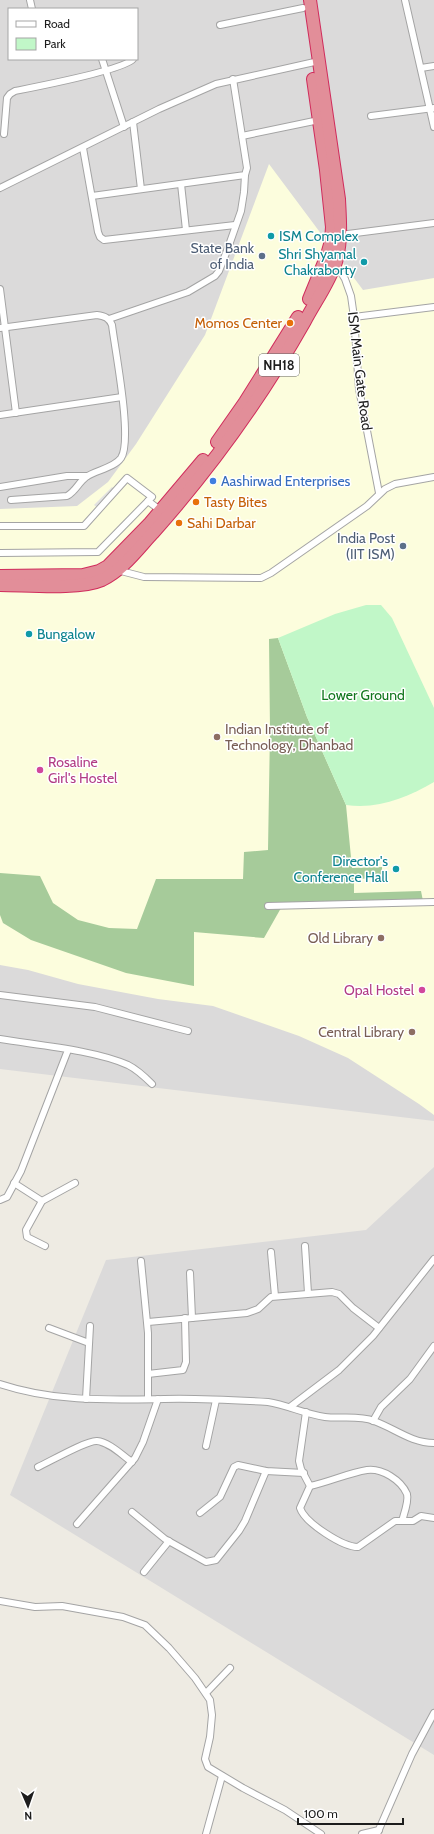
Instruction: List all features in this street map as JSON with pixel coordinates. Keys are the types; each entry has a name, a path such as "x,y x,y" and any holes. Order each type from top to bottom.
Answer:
{"highway":[{"name":"NH18","path":"0,585 67,585 88,583 101,580 117,570 172,511 247,415 290,347 324,287 331,259 340,235 339,199 314,62 305,3"},
{"name":"NH18","path":"0,576 83,575 99,571 117,559 161,511 204,458 245,402 306,304 331,259 332,214 319,120 314,62"}],"street":[{"path":"405,0 432,108 434,127"},
{"path":"220,25 305,3"},
{"path":"102,60 124,127"},
{"path":"4,134 7,98 15,91 105,70 132,60"},
{"path":"0,188 133,122 209,87 233,79 314,62"},
{"path":"421,68 434,66"},
{"path":"109,319 174,298 206,283 219,271 244,199 245,175 247,168 233,79"},
{"path":"371,116 432,108"},
{"path":"242,136 319,120"},
{"path":"133,122 141,189"},
{"path":"83,148 98,232 100,237 104,240 236,225"},
{"path":"92,196 245,175"},
{"path":"181,184 186,230"},
{"path":"340,235 434,223"},
{"name":"ISM Main Gate Road","path":"331,259 349,287 354,317 359,388 379,493"},
{"path":"0,289 2,327 16,413"},
{"path":"354,317 434,307"},
{"path":"2,327 97,315 104,316 109,319 112,325 124,418 124,453 117,462 87,476 72,493 67,496 11,500"},
{"path":"0,415 122,397"},
{"path":"0,487 67,476 87,476"},
{"path":"117,570 144,577 261,578 271,573 368,506 379,493 395,484 434,477"},
{"path":"0,526 84,526 127,478 152,497 98,552 0,553"},
{"path":"148,501 161,511"},
{"path":"268,906 434,902"},
{"path":"0,995 95,1007 188,1030"},
{"path":"0,1039 68,1050 121,1062 130,1066 152,1084"},
{"path":"0,1200 7,1197 26,1157 68,1050"},
{"path":"45,1246 27,1238 25,1232 34,1213 42,1201 75,1182"},
{"path":"14,1183 42,1201"},
{"path":"305,1246 308,1293"},
{"path":"271,1252 275,1296"},
{"path":"290,1407 332,1377 379,1328 434,1259"},
{"path":"141,1261 148,1322 148,1399"},
{"path":"148,1374 183,1370 186,1362 190,1273"},
{"path":"148,1322 251,1312 258,1309 264,1302 275,1296 327,1291 339,1294 352,1308 379,1328"},
{"path":"86,1399 90,1326"},
{"path":"49,1328 89,1343"},
{"path":"373,1421 381,1407 406,1383 434,1346"},
{"path":"0,1384 26,1392 67,1398 268,1402 326,1417 373,1421 412,1439 425,1443 434,1443"},
{"path":"78,1524 132,1462 143,1442 158,1399"},
{"path":"206,1446 216,1400"},
{"path":"306,1412 299,1461 310,1486"},
{"path":"38,1467 91,1441 97,1440 103,1442 132,1462"},
{"path":"200,1514 220,1497 234,1467 244,1465 266,1471 304,1473"},
{"path":"402,1521 406,1502 406,1493 395,1479 384,1472 367,1470 310,1486 300,1508 301,1512 312,1524 346,1545 358,1547 395,1521 402,1521 413,1521 421,1516 434,1518"},
{"path":"132,1512 169,1541 206,1562 216,1560 245,1521 266,1471"},
{"path":"144,1572 169,1541"},
{"path":"0,1601 35,1607 62,1606 123,1617 146,1625 169,1648 210,1700 212,1714 210,1737 205,1763 208,1767 285,1810 321,1834"},
{"path":"206,1693 230,1668"},
{"path":"362,1834 378,1832 412,1754 434,1713"},
{"path":"206,1834 222,1776"}],"shaded area":[{"name":"Indian Institute of Technology, Dhanbad","path":"0,0 434,0 434,1121 0,1069"},
{"name":"Indian Institute of Technology, Dhanbad","path":"269,164 363,290 434,278 434,1115 348,1058 299,1036 213,1006 158,999 78,984 28,970 0,965 0,509 77,506 108,482 136,444 205,335"},
{"path":"112,487 115,490 98,508 94,505"},
{"path":"434,1167 434,1755 10,1495 106,1260 366,1230"}],"green space":[{"name":"Lower Ground","path":"366,605 381,605 392,618 434,708 434,782 414,793 392,801 370,806 358,806 346,805 307,717 278,638 335,614"},
{"path":"278,638 307,717 346,805 352,868 382,867 382,878 354,879 354,893 421,891 423,901 281,908 264,938 194,932 194,986 126,973 31,940 3,923 0,915 0,873 40,876 53,903 78,920 109,928 137,929 156,879 243,879 244,852 268,850 270,731 269,639"}],"place":[{"name":"ISM Complex","path":"271,236"},
{"name":"State Bank of India","path":"262,256"},
{"name":"Shri Shyamal Chakraborty","path":"364,262"},
{"name":"Momos Center","path":"290,323"},
{"name":"Aashirwad Enterprises","path":"213,481"},
{"name":"Tasty Bites","path":"196,502"},
{"name":"Sahi Darbar","path":"179,523"},
{"name":"India Post (IIT ISM)","path":"403,546"},
{"name":"Bungalow","path":"29,634"},
{"name":"Indian Institute of Technology, Dhanbad","path":"217,737"},
{"name":"Rosaline Girl's Hostel","path":"40,770"},
{"name":"Director's Conference Hall","path":"396,869"},
{"name":"Old Library","path":"381,938"},
{"name":"Opal Hostel","path":"422,990"},
{"name":"Central Library","path":"412,1032"}]}
